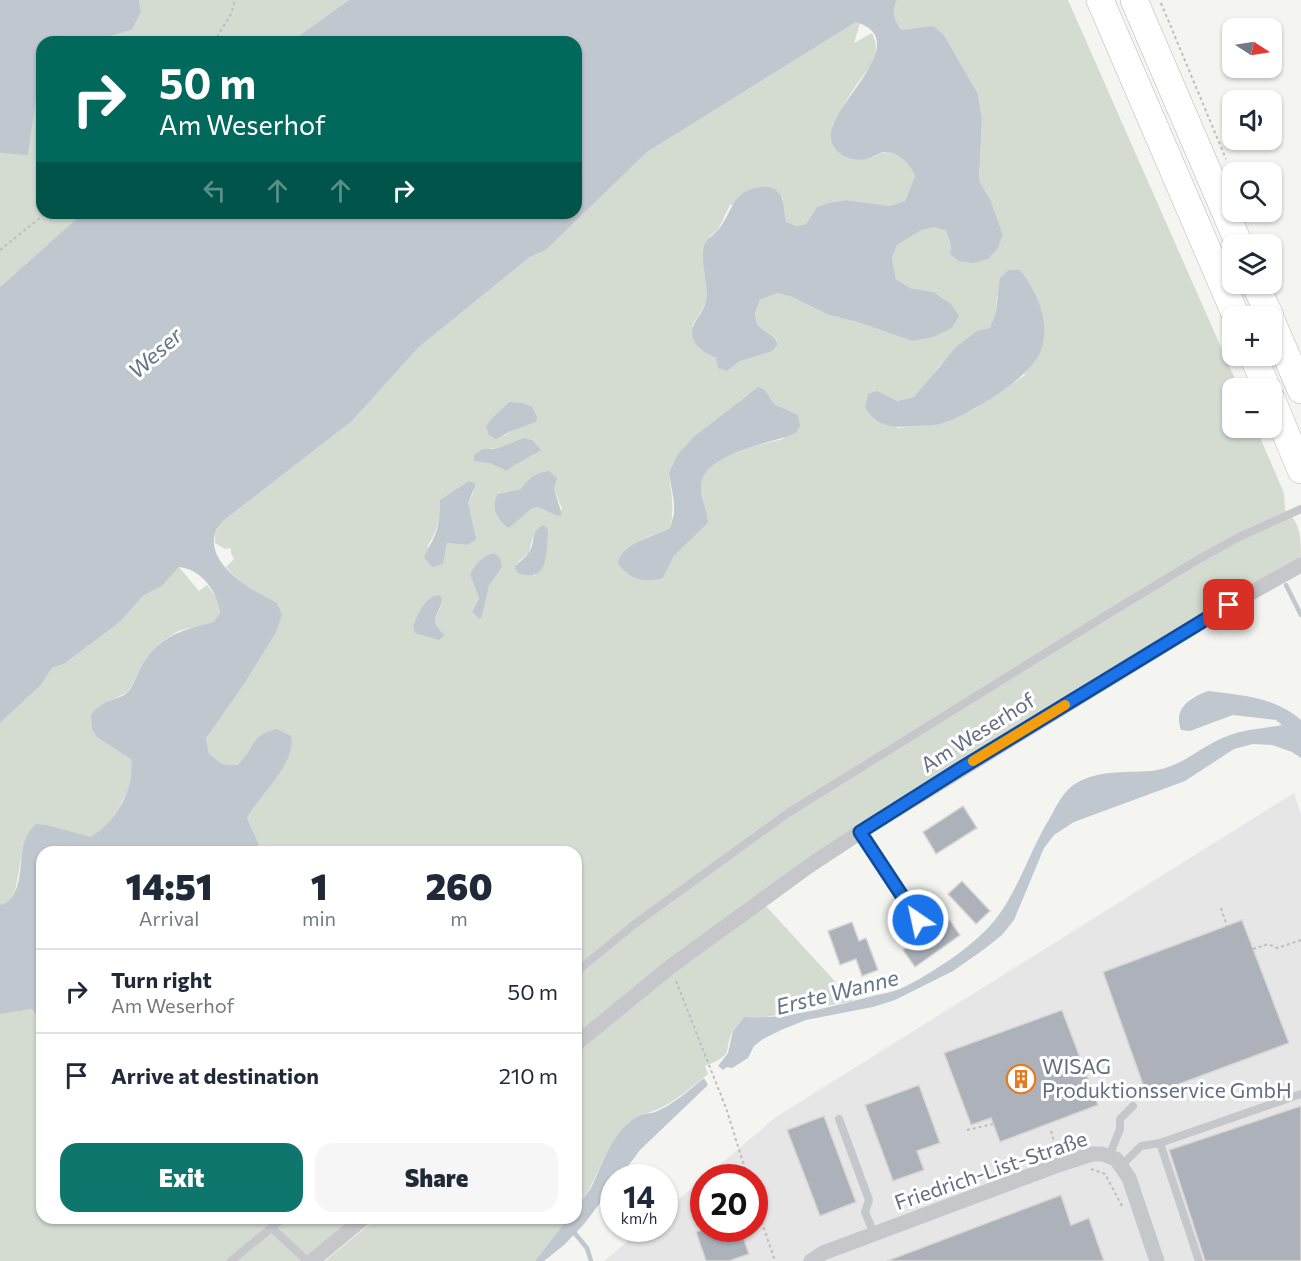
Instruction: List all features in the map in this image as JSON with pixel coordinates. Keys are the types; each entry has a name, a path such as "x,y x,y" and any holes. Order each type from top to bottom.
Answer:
{"highway":[{"path":"1100,0 1232,306"},
{"path":"1134,0 1235,234"},
{"path":"1282,345 1301,390"},
{"path":"1282,424 1301,470"}],"street":[{"name":"Am Weserhof","path":"582,1039 670,967 860,832 1219,611 1301,565"},
{"name":"Friedrich-List-Straße","path":"811,1261 823,1253 1092,1154 1116,1158 1122,1165"},
{"path":"1122,1165 1141,1210 1156,1261"},
{"path":"310,1261 356,1224"}],"lane":[{"path":"582,967 636,923 788,813 1199,559 1241,536 1301,509"},
{"path":"860,832 918,920"},
{"path":"1122,1165 1141,1146 1160,1143 1301,1094"},
{"path":"1109,1156 1119,1129 1120,1119 1133,1106"},
{"path":"839,1119 869,1200 865,1212 874,1234"},
{"path":"1160,1143 1199,1261"},
{"path":"231,1261 276,1224"},
{"path":"272,1228 310,1261"}],"path":[{"path":"218,36 231,14 236,0"},
{"path":"1161,3 1227,162"},
{"path":"0,250 39,219"},
{"path":"1221,908 1227,926"},
{"path":"1253,949 1268,945 1277,948 1301,940"},
{"path":"670,967 726,1108 744,1164"},
{"path":"966,1130 977,1125 993,1124"},
{"path":"1051,1131 1061,1164"},
{"path":"1091,1169 1106,1174 1126,1213"},
{"path":"768,1240 775,1261"}],"shaded area":[{"path":"139,0 349,0 298,36 110,36 132,30 141,12"},
{"path":"897,0 1068,0 1222,349 1222,366 1229,366 1235,378 1222,378 1222,438 1260,438 1284,493 1285,510 1297,525 1301,559 906,797 582,1034 582,846 258,846 259,844 247,818 253,806 254,743 245,758 237,765 222,764 209,754 206,738 222,712 277,603 256,592 231,573 226,567 234,559 231,548 225,549 215,543 215,533 223,521 352,421 419,347 530,257 546,250 578,219 582,219 582,215 647,152 856,22 860,23 854,43 872,33 876,48 875,54 870,66 832,126 869,159 880,153 888,152 898,155 906,162 915,176 905,201 889,206 846,200 828,203 817,207 806,224 796,226 786,223 782,209 783,198 730,205 718,230 710,236 704,261 707,282 706,303 692,326 727,371 740,361 778,344 776,338 757,325 755,313 760,300 777,293 792,297 829,315 912,341 933,292 910,288 896,279 892,258 897,245 920,231 934,227 946,231 951,245 950,254 998,248 1003,235 991,201 979,180 982,120 978,94 944,35 915,30 903,31 894,16","holes":["997,295 1025,375 976,408 939,424 897,428 897,401 914,397 927,384 939,366 977,332 990,328 996,311","765,390 774,404 798,415 783,439 734,453 712,466 704,475 701,491 708,523 674,556 663,578 619,563 621,556 632,545 670,528 672,507 669,473 715,422 747,395","509,402 511,431 504,436 491,419","516,441 534,455 521,460 507,471 489,463 491,448 496,450","554,488 562,509 557,516 538,507 531,509 509,527 498,494 521,489","474,491 468,503 468,545 447,543 445,554 427,547 439,519 440,500","533,536 535,576 518,562 529,553","494,553 501,567 489,586 482,617 479,619 472,612 479,598 470,575 482,558","441,606 436,622 445,635 439,639 415,632"]},
{"path":"36,100 36,219 76,219 0,287 0,153 28,154"},
{"path":"179,567 199,591 207,585 218,600 220,613 215,622 178,631 160,643 147,658 128,692 114,699 116,748 131,759 133,769 131,780 118,810 98,834 91,837 67,836 23,849 15,892 6,904 0,905 0,723 41,685 52,668 64,664 120,622 143,596 162,586"},
{"path":"1294,793 1301,815 1301,1261 604,1261 627,1242 678,1242 678,1199 690,1189 690,1242 768,1242 768,1164 721,1164 776,1117"},
{"path":"765,905 853,1001 761,1018 744,1017 730,1037 725,1055 705,1066 708,1074 667,1104 639,1115 605,1156 582,1200 582,1048 669,975"},
{"path":"32,1009 36,1015 36,1224 351,1224 305,1261 0,1261 0,1014"},
{"path":"370,1224 563,1224 535,1261 325,1261"}],"water":[{"path":"0,0 139,0 141,12 132,30 110,36 36,36 36,101 28,155 0,153"},
{"path":"349,0 897,0 894,16 902,30 933,26 944,35 978,94 982,120 979,180 991,201 1003,235 998,248 988,259 973,263 959,261 950,254 951,245 946,231 934,227 920,231 897,245 892,258 896,279 910,288 933,292 951,304 959,316 952,328 933,337 912,341 829,315 792,297 777,293 760,300 755,313 757,325 775,338 778,344 772,351 740,361 727,371 718,368 716,358 697,345 692,333 706,301 704,246 724,222 739,196 752,189 773,188 782,198 786,222 796,226 806,224 817,207 828,203 846,200 889,206 905,201 915,176 903,159 889,152 861,160 850,158 835,149 831,138 833,125 841,109 874,59 877,44 872,31 856,22 647,152 582,215 582,36 298,36"},
{"name":"Weser","path":"76,219 578,219 546,250 530,257 419,347 352,421 223,521 216,530 214,545 225,566 234,576 256,592 277,603 282,615 276,632 244,684 206,738 209,754 222,764 237,765 262,735 277,729 291,736 291,746 283,768 247,818 259,844 258,846 36,846 36,1015 32,1009 0,1014 0,905 6,903 15,892 26,839 36,824 90,837 108,824 122,804 127,792 132,770 131,759 97,737 92,729 91,715 101,705 129,691 144,662 161,643 177,633 214,622 220,613 212,590 202,577 179,567 162,586 143,596 120,622 64,664 52,668 41,685 0,723 0,287"},
{"path":"1009,270 1020,270 1041,308 1044,339 1035,361 1012,384 952,420 934,425 909,427 887,425 875,419 865,407 868,394 877,391 897,401 914,397 957,346 977,331 990,328 996,311 1000,278"},
{"path":"758,387 765,390 774,404 798,415 800,426 796,433 740,451 714,465 705,474 701,486 708,523 674,556 663,578 644,580 632,577 618,563 625,550 639,541 670,528 674,514 674,502 669,473 678,454 695,436"},
{"path":"509,402 523,403 532,407 537,417 536,422 496,439 489,435 486,427"},
{"path":"524,438 532,440 541,450 507,471 489,463 474,461 474,455 483,449 496,449"},
{"path":"549,471 557,478 554,488 562,515 557,516 538,507 531,509 509,528 505,525 496,513 495,503 498,494 521,489 533,477"},
{"path":"469,481 476,484 468,503 476,539 468,545 447,543 443,564 432,567 424,557 437,531 440,500"},
{"path":"544,525 548,530 547,548 541,570 536,574 518,573 515,568 528,554 537,530"},
{"path":"494,553 500,558 502,567 489,586 482,617 479,619 472,612 479,598 470,575 479,561"},
{"path":"439,595 442,598 441,605 435,621 445,635 439,640 415,633 413,626 426,602"},
{"path":"1208,691 1257,698 1291,712 1301,720 1301,758 1272,745 1253,744 1234,749 1185,781 1074,822 1054,835 1044,848 1014,920 1002,935 953,971 895,1000 873,1007 806,1020 781,1030 763,1039 754,1046 748,1058 732,1068 727,1067 723,1070 718,1066 728,1053 733,1031 744,1017 774,1017 806,1012 896,990 912,983 967,947 990,926 1006,904 1055,808 1072,786 1100,774 1162,769 1232,734 1282,725 1276,720 1233,715 1190,731 1181,730 1179,716 1181,710 1189,701"},
{"path":"704,1078 708,1085 640,1150 630,1164 602,1164 621,1130 639,1116 655,1112"},
{"path":"600,1169 600,1203 564,1245 544,1261 535,1261 563,1224 582,1224 582,1201"}],"building":[{"path":"963,806 977,828 936,854 923,832"},
{"path":"962,881 990,911 976,924 948,894"},
{"path":"948,918 960,935 915,967 903,950"},
{"path":"1242,920 1289,1043 1147,1096 1103,972"},
{"path":"852,922 859,941 866,938 878,970 862,976 856,959 840,965 828,931"},
{"name":"WISAG Produktionsservice GmbH","path":"1062,1010 1098,1105 1000,1142 991,1118 971,1125 944,1053"},
{"path":"919,1085 940,1143 917,1151 924,1170 893,1181 865,1105"},
{"path":"1301,1106 1301,1261 1205,1261 1169,1150"},
{"path":"824,1116 856,1202 820,1216 787,1130"},
{"path":"1061,1195 1071,1225 1089,1218 1104,1261 887,1261"},
{"path":"699,1242 745,1242 749,1254 729,1261 706,1261"}],"waterway":[{"path":"1286,585 1301,615"},
{"name":"Erste Wanne","path":"572,1230 587,1248 591,1261"}],"slow traffic":[{"path":"973,761 1065,705"}],"place":[{"name":"WISAG Produktionsservice GmbH","path":"1021,1079"}],"route":[{"path":"918,920 860,832 1229,605"}]}
